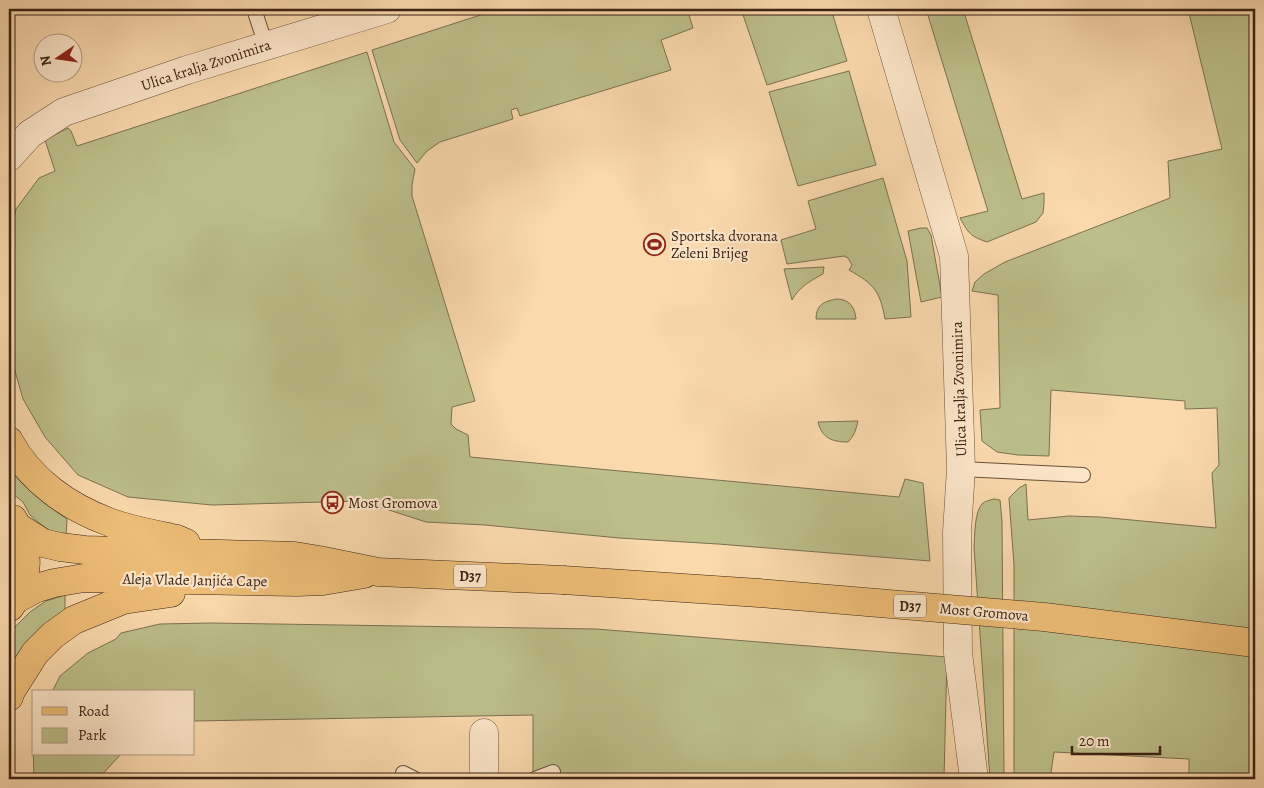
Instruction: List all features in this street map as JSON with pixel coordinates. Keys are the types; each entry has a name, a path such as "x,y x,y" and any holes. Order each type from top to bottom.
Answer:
{"main road":[{"path":"9,441 15,453 34,475 67,502 110,523 177,539 215,554"},
{"path":"12,604 23,582 26,564 24,545 13,521"},
{"name":"Aleja Vlade Janjića Cape","path":"13,521 43,543 85,550 295,556 378,572 563,580"},
{"name":"Aleja Vlade Janjića Cape","path":"12,604 37,588 84,578 297,582 323,581 378,572"},
{"name":"Most Gromova","path":"563,580 759,593 1044,617 1255,643"},
{"path":"9,696 35,652 53,635 74,620 123,600 239,582"}],"street":[{"name":"Ulica kralja Zvonimira","path":"9,157 19,134 64,112 188,70 387,9"},
{"name":"Ulica kralja Zvonimira","path":"881,9 954,256 961,469 957,532 958,654 974,779"},
{"path":"484,733 484,779"}],"lane":[{"path":"254,9 266,46"},
{"path":"961,469 1083,475"},
{"path":"535,779 553,772"},
{"path":"403,779 403,773 415,779"}],"green space":[{"path":"499,9 687,9 693,28 661,40 671,70 520,116 517,108 511,110 513,119 440,142 427,151 417,163 400,140 372,50"},
{"path":"741,9 831,9 847,61 767,85"},
{"path":"926,9 963,9 1022,199 1044,193 1043,213 1036,222 987,242 971,234 960,218 988,211"},
{"path":"1188,9 1255,9 1255,779 1189,779 1189,759 1054,752 1050,779 1014,779 1014,565 1009,498 1026,484 1028,520 1069,516 1100,517 1216,528 1212,473 1219,465 1217,408 1185,409 1185,401 1051,390 1049,456 997,452 982,441 980,410 1000,408 998,295 972,291 975,282 984,274 1005,262 1170,198 1168,161 1222,149"},
{"path":"367,52 394,142 415,169 412,196 475,401 452,407 451,424 468,435 470,457 899,497 905,479 923,483 930,561 619,538 485,525 426,522 361,501 212,505 128,497 78,475 45,437 23,399 9,350 9,244 16,209 39,178 55,171 45,140 68,128 77,146"},
{"path":"849,71 876,165 798,186 769,92"},
{"path":"883,178 907,261 911,317 885,319 878,295 870,284 849,270 852,265 848,258 844,256 787,264 781,240 816,229 808,201"},
{"path":"927,228 931,235 942,297 921,302 908,231"},
{"path":"824,267 823,274 801,288 792,300 784,269"},
{"path":"837,299 845,300 851,304 856,319 816,319 817,310 822,304"},
{"path":"858,421 854,433 848,442 828,438 822,432 818,422"},
{"path":"9,467 28,489 67,519 66,537 50,531 39,523 30,515 23,502 9,491"},
{"path":"994,499 1000,500 1002,521 1004,779 990,779 974,547 980,507 983,503"},
{"path":"65,595 65,612 9,669 9,633 30,612 46,601"},
{"path":"210,623 596,629 947,657 944,779 533,779 533,715 195,721 195,690 53,690 60,676 88,653 116,639 121,633 160,624"},
{"path":"33,756 119,756 98,779 34,779"}],"place":[{"name":"Sportska dvorana Zeleni Brijeg","path":"655,245"},
{"name":"Most Gromova","path":"332,503"}]}
